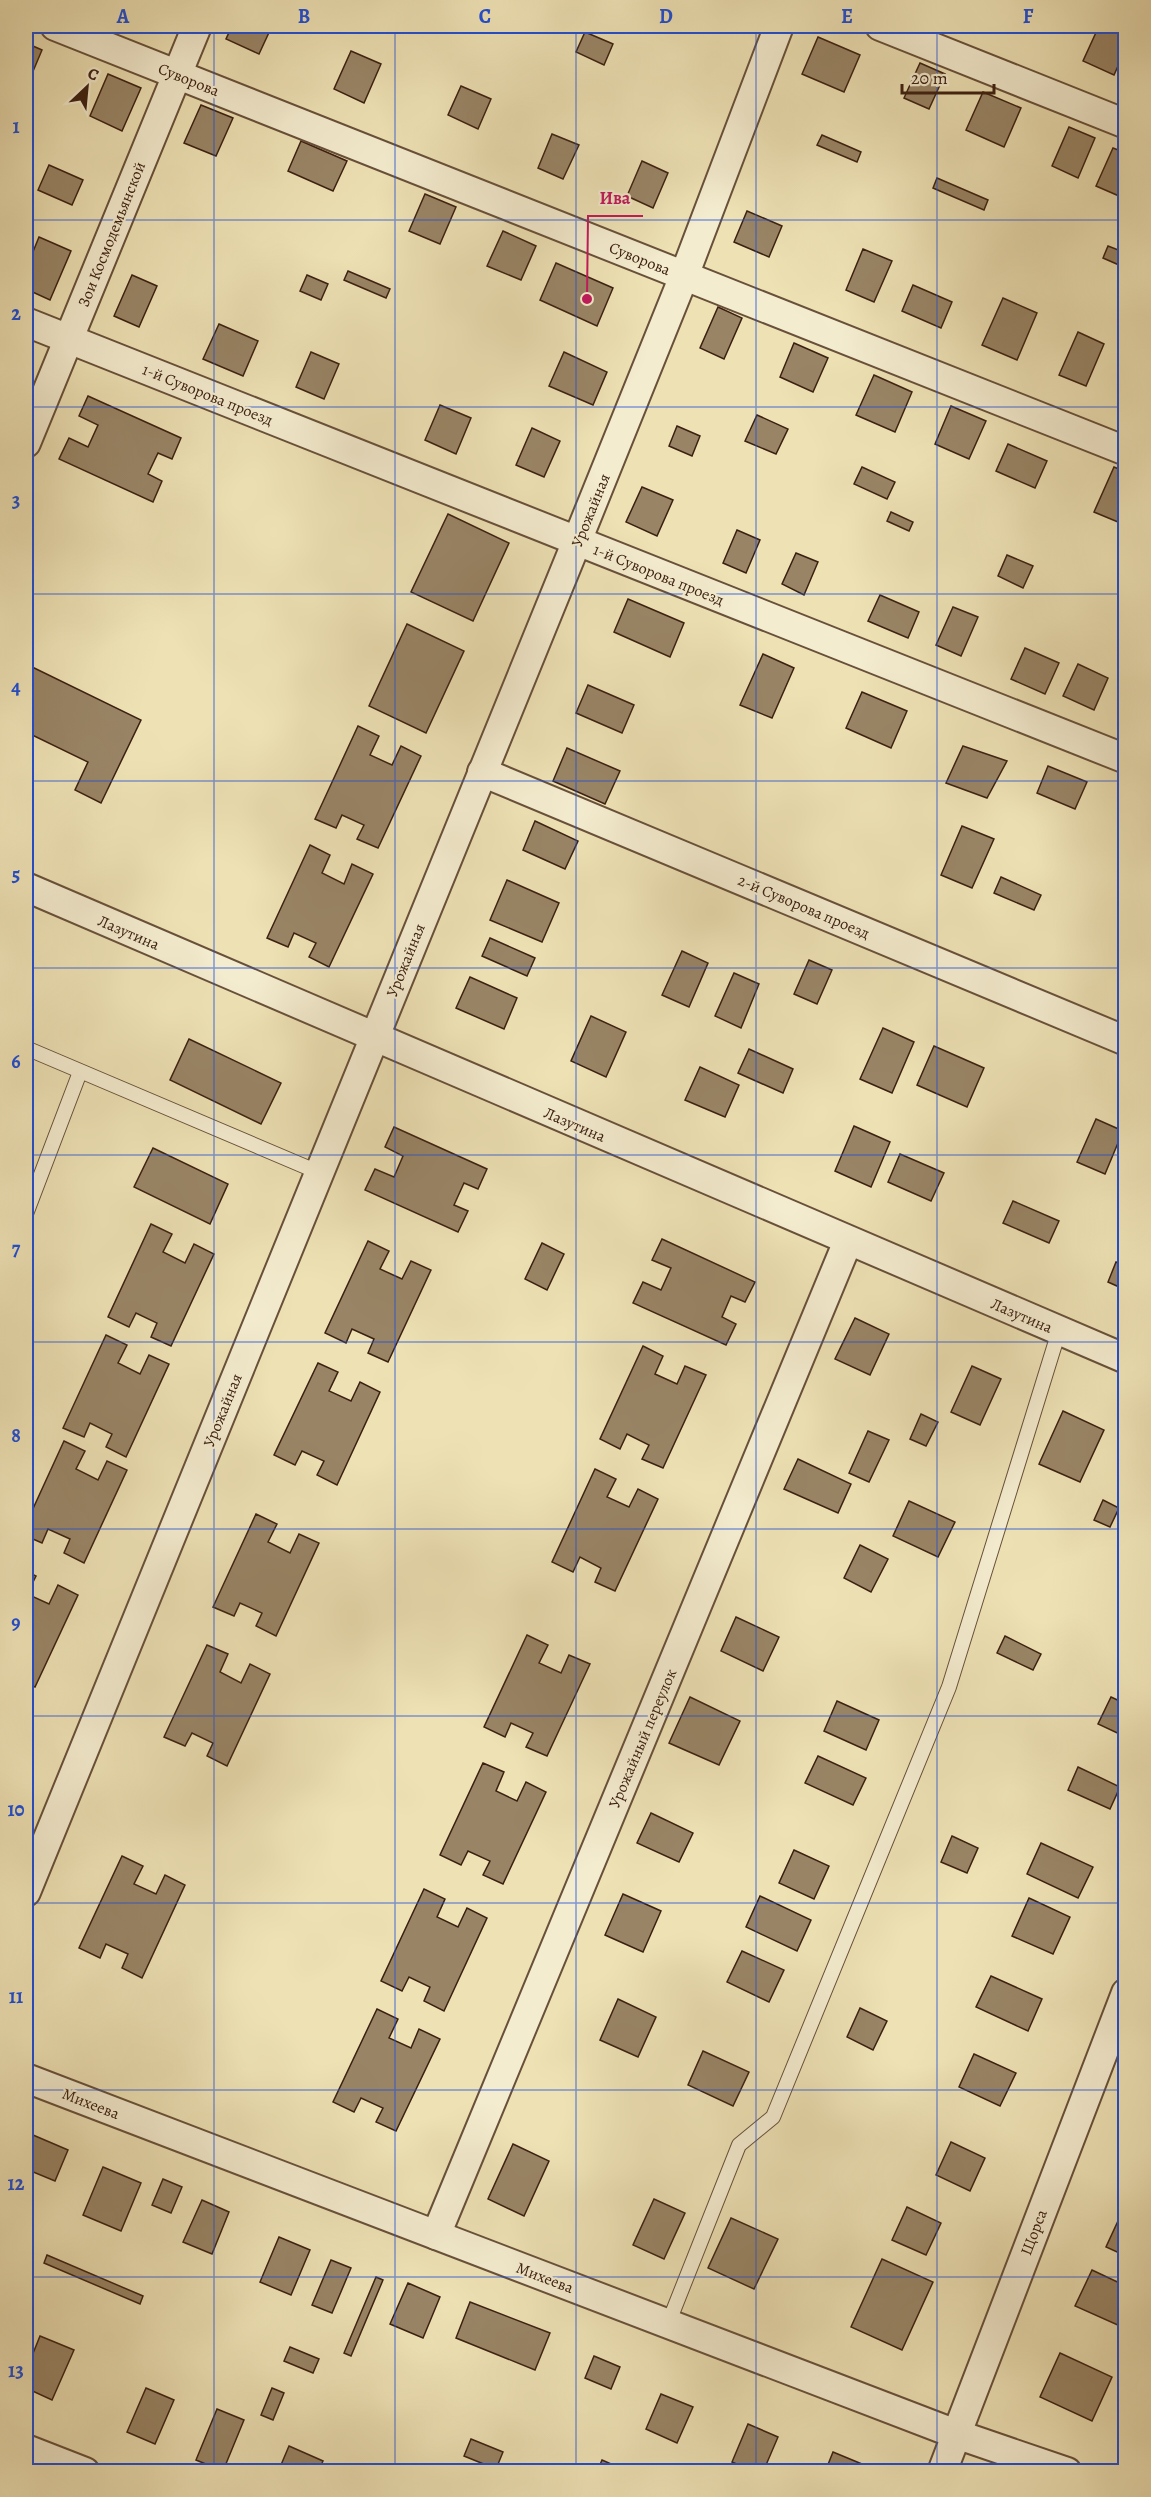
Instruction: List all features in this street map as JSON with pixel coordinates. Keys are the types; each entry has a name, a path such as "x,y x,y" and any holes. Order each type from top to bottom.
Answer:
{"street":[{"name":"Суворова","path":"55,26 1125,451"},
{"name":"Зои Космодемьянской","path":"26,443 197,26"},
{"name":"Урожайная","path":"26,1892 684,276 779,26"},
{"path":"880,26 1125,124"},
{"name":"1-й Суворова проезд","path":"26,322 1125,759"},
{"name":"2-й Суворова проезд","path":"482,772 1125,1041"},
{"name":"Лазутина","path":"26,887 373,1038 1125,1359"},
{"name":"Урожайный переулок","path":"436,2235 848,1240"},
{"name":"Щорса","path":"942,2472 1125,1993"},
{"name":"Михеева","path":"26,2078 956,2434 1067,2472"},
{"path":"26,2449 85,2472"}],"lane":[{"path":"26,1048 318,1172"},
{"path":"26,1214 80,1072"},
{"path":"668,2324 740,2145 773,2117 949,1687 1059,1331"}],"building":[{"path":"232,26 272,26 259,54 226,39"},
{"path":"708,26 721,26 719,31"},
{"path":"1099,26 1126,35 1126,48 1114,75 1083,61"},
{"path":"585,32 613,44 604,65 576,52"},
{"path":"818,37 860,55 844,92 802,74"},
{"path":"26,43 42,50 26,88"},
{"path":"351,51 381,64 364,103 334,89"},
{"path":"920,63 945,74 929,109 904,98"},
{"path":"108,74 141,88 122,131 90,116"},
{"path":"461,86 491,99 478,129 448,115"},
{"path":"983,92 1021,108 1004,147 966,130"},
{"path":"201,105 233,118 216,156 184,143"},
{"path":"1069,127 1095,138 1078,178 1052,166"},
{"path":"552,134 579,145 563,179 538,168"},
{"path":"822,135 861,152 857,162 817,145"},
{"path":"301,141 347,161 333,191 288,171"},
{"path":"1113,148 1126,153 1126,199 1096,186"},
{"path":"642,161 668,173 653,208 627,196"},
{"path":"49,165 83,180 72,205 38,190"},
{"path":"937,178 988,200 984,210 933,188"},
{"path":"425,194 456,207 440,244 409,231"},
{"path":"747,211 782,226 769,257 734,242"},
{"path":"503,231 536,246 521,280 487,266"},
{"path":"39,237 71,251 50,300 26,289 26,269"},
{"path":"1108,246 1126,253 1126,268 1103,258"},
{"path":"863,249 892,261 874,302 846,290"},
{"path":"556,263 613,288 597,326 540,300"},
{"path":"348,271 390,289 386,298 344,280"},
{"path":"132,275 157,286 139,327 114,316"},
{"path":"307,275 328,284 321,300 300,291"},
{"path":"913,285 952,302 941,328 902,311"},
{"path":"1003,298 1037,313 1017,360 982,345"},
{"path":"718,307 742,318 724,359 700,348"},
{"path":"219,324 258,341 243,376 203,359"},
{"path":"1078,332 1104,344 1086,386 1059,375"},
{"path":"794,343 828,358 813,392 780,377"},
{"path":"311,352 339,364 324,399 296,387"},
{"path":"564,352 607,372 593,405 549,386"},
{"path":"874,375 912,392 895,432 856,415"},
{"path":"88,396 181,438 172,459 158,453 148,474 162,481 153,502 59,459 69,438 88,447 98,425 79,416"},
{"path":"440,405 471,418 456,454 425,440"},
{"path":"951,406 986,421 969,459 935,444"},
{"path":"757,415 788,429 776,454 745,441"},
{"path":"677,426 700,436 692,456 669,446"},
{"path":"532,428 560,441 544,477 516,465"},
{"path":"1008,444 1047,461 1035,488 996,471"},
{"path":"862,467 895,482 887,499 854,484"},
{"path":"1114,467 1126,472 1126,507 1118,522 1094,512"},
{"path":"642,487 673,500 657,536 626,522"},
{"path":"891,512 913,522 909,531 887,521"},
{"path":"448,514 509,543 473,621 411,592"},
{"path":"737,530 760,540 746,573 723,563"},
{"path":"796,553 818,562 804,595 782,584"},
{"path":"1007,555 1033,566 1023,588 998,576"},
{"path":"880,595 919,612 908,638 868,621"},
{"path":"628,599 684,623 670,657 614,632"},
{"path":"953,607 978,617 961,656 936,645"},
{"path":"407,624 464,651 426,733 369,706"},
{"path":"1025,648 1059,663 1045,694 1011,679"},
{"path":"763,654 794,668 772,718 740,705"},
{"path":"26,664 141,720 101,803 75,790 88,762 26,732"},
{"path":"1078,664 1108,678 1094,710 1063,696"},
{"path":"588,685 634,705 622,733 576,713"},
{"path":"862,692 907,711 891,748 846,728"},
{"path":"358,726 379,736 370,755 392,765 401,746 421,756 378,848 357,839 364,825 342,815 336,828 315,819"},
{"path":"963,746 1007,761 987,798 946,783"},
{"path":"567,748 620,771 605,804 553,781"},
{"path":"1048,766 1087,782 1075,809 1037,793"},
{"path":"535,821 578,841 565,869 523,850"},
{"path":"962,826 994,839 972,888 941,875"},
{"path":"310,845 330,855 322,873 344,884 352,864 373,874 329,967 309,957 316,943 294,933 288,947 267,938"},
{"path":"1001,877 1041,895 1034,910 994,893"},
{"path":"507,880 559,903 542,942 490,920"},
{"path":"490,938 535,958 527,976 482,956"},
{"path":"682,951 708,963 689,1007 662,995"},
{"path":"809,960 832,970 817,1004 794,994"},
{"path":"734,973 759,984 741,1028 715,1016"},
{"path":"470,977 517,998 504,1029 456,1008"},
{"path":"591,1016 626,1032 606,1077 571,1061"},
{"path":"883,1028 914,1042 892,1093 860,1079"},
{"path":"189,1039 281,1083 261,1124 170,1080"},
{"path":"934,1046 984,1068 967,1107 917,1085"},
{"path":"749,1049 793,1069 783,1093 738,1073"},
{"path":"700,1067 739,1085 725,1117 685,1100"},
{"path":"1096,1119 1123,1131 1105,1174 1077,1162"},
{"path":"854,1126 890,1142 871,1187 835,1171"},
{"path":"394,1127 487,1169 478,1189 464,1183 454,1205 468,1211 458,1232 365,1190 375,1169 394,1177 403,1156 385,1147"},
{"path":"153,1148 228,1184 210,1224 134,1187"},
{"path":"900,1154 944,1173 931,1201 888,1182"},
{"path":"1013,1201 1059,1221 1049,1243 1003,1223"},
{"path":"151,1224 172,1234 163,1252 185,1263 194,1244 214,1254 171,1346 151,1337 157,1323 136,1313 129,1327 108,1317"},
{"path":"662,1239 755,1282 745,1302 731,1296 722,1317 736,1324 726,1345 633,1303 643,1282 661,1290 671,1268 652,1260"},
{"path":"368,1241 389,1251 380,1269 402,1279 411,1261 431,1270 388,1362 368,1353 374,1339 352,1329 346,1343 325,1333"},
{"path":"542,1243 564,1254 547,1290 525,1279"},
{"path":"1116,1262 1126,1266 1126,1290 1108,1282"},
{"path":"855,1318 889,1334 870,1375 835,1359"},
{"path":"106,1335 127,1345 118,1363 140,1374 149,1355 169,1364 126,1457 106,1447 112,1434 90,1423 84,1437 63,1428"},
{"path":"643,1346 663,1356 655,1374 677,1384 685,1366 706,1375 663,1468 642,1459 649,1445 627,1434 620,1449 600,1439"},
{"path":"318,1363 338,1372 329,1391 351,1401 360,1382 380,1392 337,1485 317,1475 324,1461 302,1451 295,1465 274,1455"},
{"path":"972,1366 1001,1379 980,1425 951,1412"},
{"path":"1063,1411 1104,1430 1080,1482 1039,1464"},
{"path":"921,1414 938,1422 926,1446 910,1439"},
{"path":"868,1431 889,1440 869,1482 849,1473"},
{"path":"64,1441 85,1451 76,1469 98,1480 107,1461 127,1470 84,1563 64,1553 70,1539 48,1529 42,1543 26,1536 26,1524"},
{"path":"798,1459 851,1484 838,1513 784,1489"},
{"path":"595,1469 616,1479 607,1497 629,1507 638,1489 658,1499 615,1591 595,1582 601,1568 580,1557 573,1572 552,1562"},
{"path":"1103,1500 1119,1508 1110,1527 1094,1520"},
{"path":"909,1501 955,1522 938,1557 893,1536"},
{"path":"256,1514 277,1524 268,1542 290,1553 299,1534 319,1543 276,1636 256,1626 262,1613 240,1603 234,1616 213,1607"},
{"path":"860,1545 888,1559 871,1592 844,1578"},
{"path":"26,1571 36,1576 27,1594 49,1604 58,1585 78,1595 35,1687 26,1683"},
{"path":"736,1617 779,1637 763,1671 721,1651"},
{"path":"527,1635 548,1645 539,1663 561,1673 569,1655 590,1664 547,1756 526,1747 533,1733 511,1723 505,1737 484,1727"},
{"path":"1005,1636 1041,1654 1033,1670 997,1653"},
{"path":"207,1645 228,1654 220,1672 241,1683 250,1664 270,1674 227,1766 207,1756 213,1743 192,1733 185,1746 164,1737"},
{"path":"690,1697 740,1721 719,1765 669,1743"},
{"path":"1111,1697 1126,1704 1126,1737 1098,1724"},
{"path":"837,1701 879,1720 866,1750 824,1731"},
{"path":"818,1756 866,1778 853,1805 805,1783"},
{"path":"483,1763 504,1772 496,1791 517,1801 526,1782 546,1792 503,1884 483,1875 490,1861 468,1851 461,1865 440,1855"},
{"path":"1078,1767 1120,1787 1110,1809 1068,1790"},
{"path":"651,1813 693,1833 679,1862 637,1843"},
{"path":"952,1836 978,1848 967,1873 941,1862"},
{"path":"1041,1843 1093,1867 1078,1898 1027,1874"},
{"path":"794,1850 829,1866 814,1899 779,1883"},
{"path":"122,1856 143,1866 134,1884 156,1894 165,1875 185,1885 142,1978 122,1968 128,1954 106,1944 100,1958 79,1948"},
{"path":"424,1889 445,1899 437,1917 458,1927 467,1908 487,1918 444,2011 424,2001 430,1987 409,1977 402,1991 381,1981"},
{"path":"623,1894 661,1911 643,1952 605,1935"},
{"path":"760,1896 811,1920 797,1951 746,1927"},
{"path":"1029,1898 1070,1917 1053,1954 1012,1936"},
{"path":"742,1951 784,1970 769,2002 727,1982"},
{"path":"991,1976 1042,1999 1028,2031 976,2007"},
{"path":"618,1999 656,2017 638,2057 600,2040"},
{"path":"860,2008 887,2021 873,2050 847,2037"},
{"path":"377,2009 398,2019 389,2038 411,2048 419,2029 440,2039 396,2131 376,2122 383,2108 361,2098 354,2112 333,2102"},
{"path":"703,2051 749,2072 733,2106 688,2085"},
{"path":"974,2054 1016,2073 1000,2106 959,2087"},
{"path":"26,2132 68,2150 55,2181 26,2169"},
{"path":"951,2142 985,2158 970,2191 936,2175"},
{"path":"513,2144 549,2161 524,2216 488,2199"},
{"path":"103,2167 141,2183 121,2231 83,2215"},
{"path":"163,2179 182,2187 171,2213 152,2205"},
{"path":"654,2199 685,2213 664,2259 633,2245"},
{"path":"202,2200 229,2212 212,2254 183,2242"},
{"path":"907,2207 941,2223 926,2255 892,2240"},
{"path":"1126,2208 1126,2256 1106,2247"},
{"path":"731,2218 778,2239 754,2289 708,2268"},
{"path":"279,2237 310,2250 291,2295 260,2282"},
{"path":"47,2255 143,2296 140,2304 44,2263"},
{"path":"882,2259 933,2282 902,2350 851,2327"},
{"path":"331,2260 351,2268 332,2313 312,2305"},
{"path":"1092,2270 1126,2286 1126,2314 1120,2326 1075,2306"},
{"path":"376,2277 383,2280 351,2356 344,2353"},
{"path":"408,2283 440,2297 423,2338 390,2324"},
{"path":"470,2302 550,2333 535,2370 456,2338"},
{"path":"40,2336 74,2350 52,2400 26,2388 26,2371"},
{"path":"290,2347 319,2359 313,2373 284,2361"},
{"path":"1060,2353 1112,2377 1092,2421 1040,2397"},
{"path":"594,2356 620,2367 611,2389 585,2378"},
{"path":"146,2388 174,2400 155,2444 127,2432"},
{"path":"272,2388 284,2393 273,2420 261,2415"},
{"path":"661,2394 693,2407 677,2443 646,2429"},
{"path":"217,2409 244,2420 223,2471 196,2460"},
{"path":"748,2424 778,2437 763,2472 755,2472 732,2462"},
{"path":"471,2439 503,2452 496,2469 464,2456"},
{"path":"289,2446 323,2461 318,2472 278,2472"},
{"path":"833,2452 874,2469 873,2472 825,2472"},
{"path":"602,2460 627,2471 627,2472 597,2472"}],"place":[{"name":"Ива","path":"587,299"}]}
